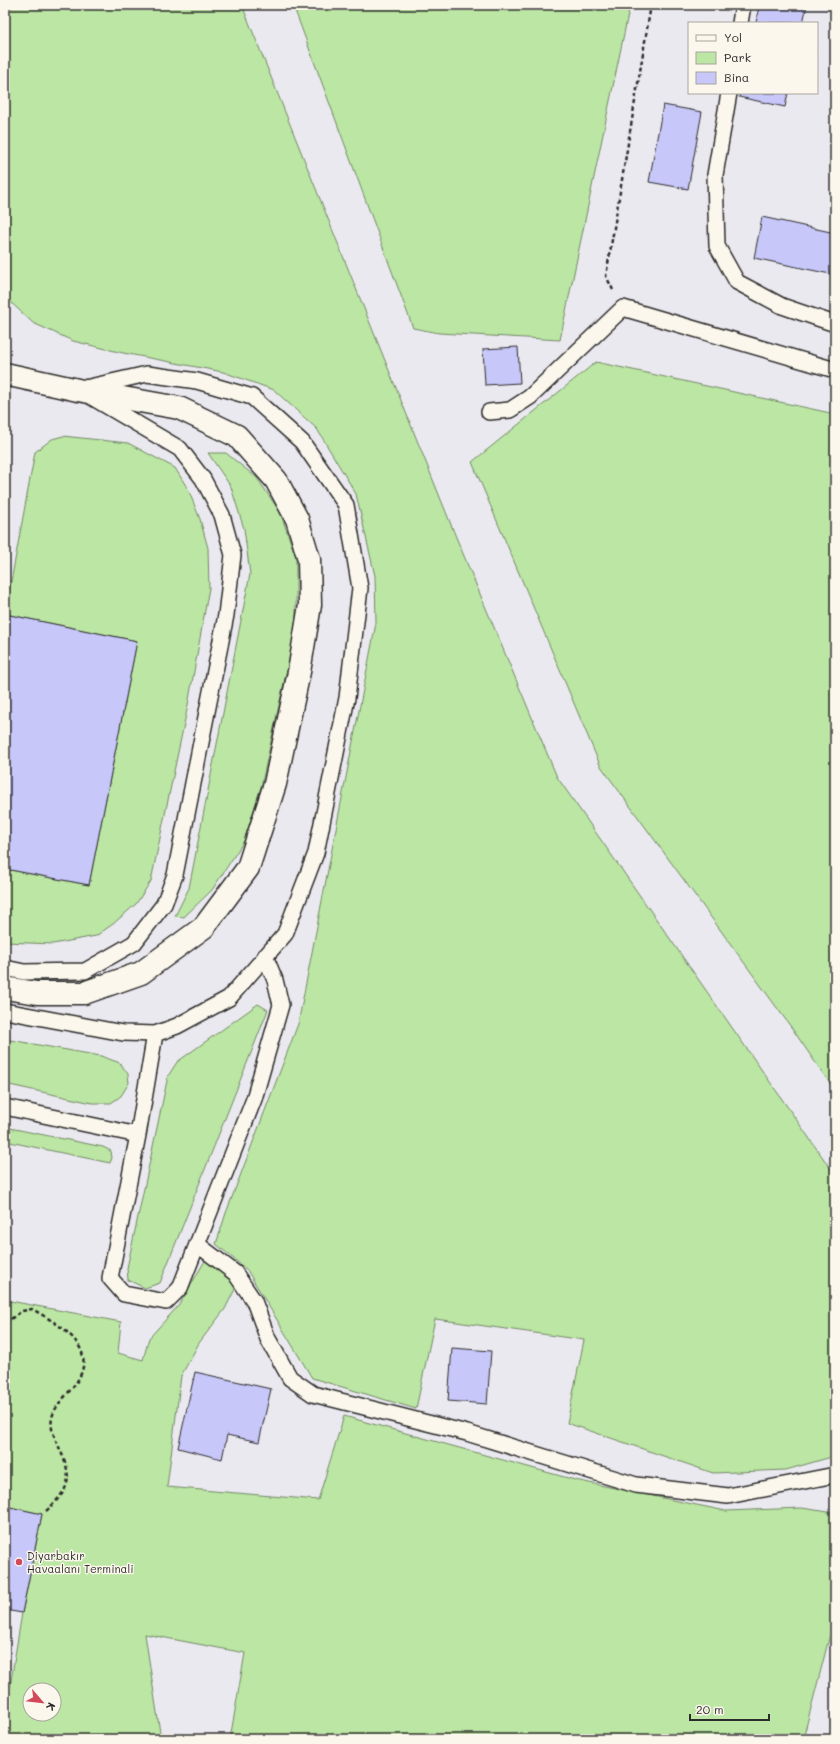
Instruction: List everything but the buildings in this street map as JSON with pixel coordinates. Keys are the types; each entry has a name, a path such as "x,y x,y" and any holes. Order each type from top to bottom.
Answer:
{"main road":[{"path":"5,374 78,390 179,408 238,436 276,480 297,518 308,559 310,605 299,672 275,784 248,868 204,927 141,973 84,993 37,993 5,988"}],"lane":[{"path":"740,22 743,5"},
{"path":"729,94 715,175 717,246 737,282 782,306 835,324"},
{"path":"489,412 510,410 530,397 623,308 835,370"},
{"path":"5,1011 123,1033 155,1034 177,1026 229,998 285,934 316,852 347,698 360,588 346,505 302,442 252,397 197,381 146,374 78,390"},
{"path":"5,968 24,972 85,971 134,943 164,904 175,875 226,615 233,555 222,515 203,479 180,449 78,390"},
{"path":"155,1034 138,1135 110,1278 124,1294 166,1302 180,1288 198,1244 254,1099 281,1005 275,980 265,956"},
{"path":"5,1108 138,1135"},
{"path":"198,1244 235,1274 254,1301 268,1339 290,1378 313,1394 467,1433 636,1485 728,1496 835,1475"}],"path":[{"path":"623,308 606,276 651,5"},
{"path":"5,1323 22,1311 32,1309 55,1323 74,1338 85,1360 82,1372 74,1386 59,1404 52,1418 52,1432 64,1458 67,1487 62,1496 46,1512"}],"shaded area":[{"path":"5,5 835,5 835,1739 5,1739"}],"green space":[{"path":"10,5 242,5 456,537 557,777 835,1175 835,1456 786,1470 713,1473 567,1423 584,1340 435,1319 416,1409 312,1378 247,1270 216,1244 226,1213 298,1024 376,623 375,576 356,494 317,429 274,390 223,372 123,353 73,341 33,323 5,297 5,37"},
{"path":"293,5 630,5 560,340 439,333 413,328"},
{"path":"596,362 835,414 835,1091 791,1027 600,765 472,462"},
{"path":"63,436 128,443 175,468 188,489 200,519 208,548 209,588 188,705 151,881 136,904 113,924 96,936 53,944 5,942 5,869 89,885 137,641 5,614 35,452 52,439"},
{"path":"208,453 226,453 257,478 280,512 296,557 296,628 261,787 244,841 212,890 184,917 175,916 189,888 250,574 244,529 231,487"},
{"path":"258,1004 268,1010 160,1283 145,1288 128,1280 127,1268 168,1076 177,1062"},
{"path":"5,1039 101,1056 120,1063 128,1074 129,1083 121,1096 111,1103 92,1103 5,1084"},
{"path":"5,1127 103,1147 111,1151 112,1158 110,1163 5,1141"},
{"path":"206,1259 237,1285 225,1309 199,1343 181,1376 167,1487 318,1500 344,1416 575,1480 726,1511 802,1508 835,1513 835,1615 803,1739 230,1739 245,1653 145,1634 161,1739 18,1739 5,1736 5,1717 22,1613 42,1514 5,1506 5,1300 121,1322 118,1353 143,1360 149,1338 179,1305"}],"place":[{"name":"Diyarbakır Havaalanı Terminali","path":"19,1562"}]}
